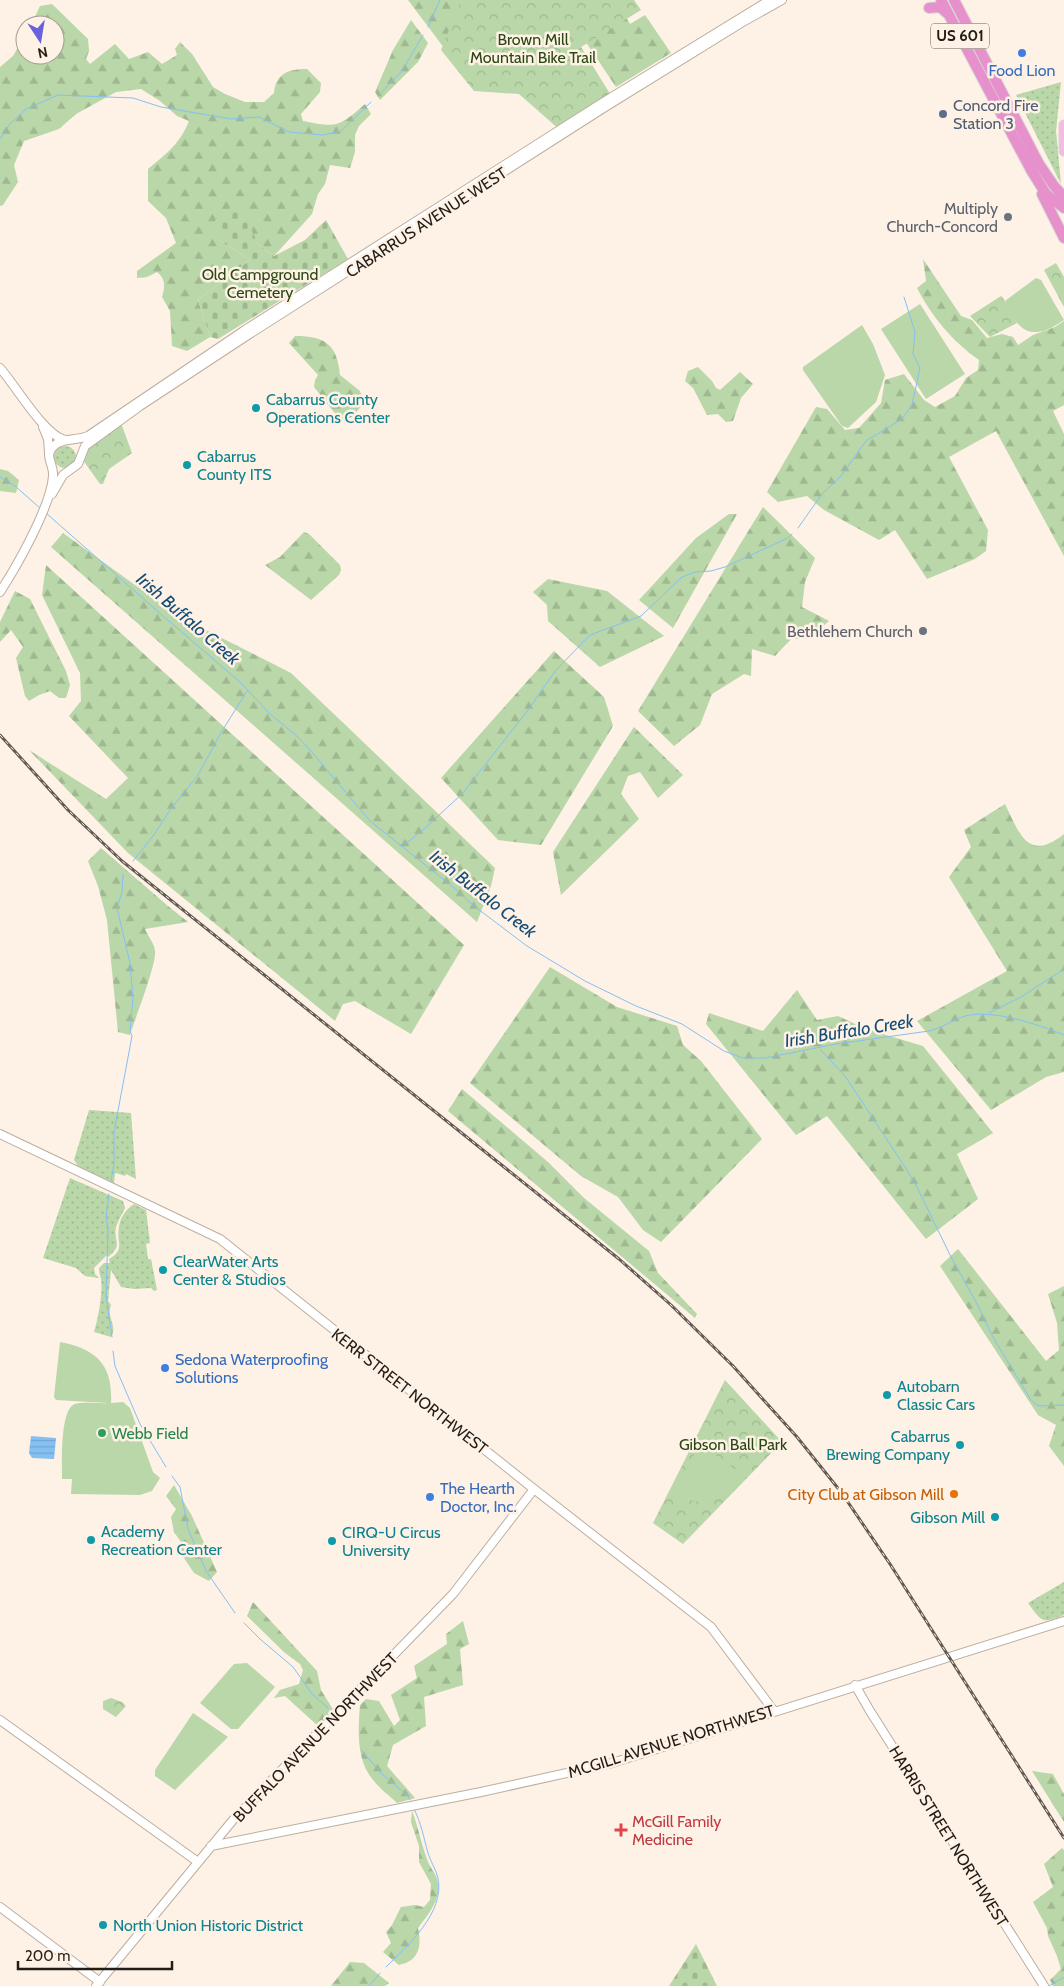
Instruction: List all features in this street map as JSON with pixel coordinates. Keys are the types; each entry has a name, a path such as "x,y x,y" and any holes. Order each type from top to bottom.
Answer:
{"highway":[{"path":"934,0 929,8 940,7 948,14"},
{"name":"US 601","path":"941,0 1039,164 1064,197"},
{"name":"US 601","path":"954,0 1064,238"},
{"path":"1031,170 1046,194 1064,208"}],"main road":[{"path":"1064,125 1064,151"}],"street":[{"name":"CABARRUS AVENUE WEST","path":"49,497 53,476 49,456 55,444 66,440 79,440 89,435 236,336 599,105 770,0"},
{"name":"CABARRUS AVENUE WEST","path":"0,592 10,576 49,497 63,475 77,466 84,448 94,439 242,338 602,109 740,23 782,0"},
{"path":"0,368 40,420 56,436 77,446 81,456"},
{"path":"40,420 48,439 49,456"},
{"path":"52,465 60,471 70,471"},
{"name":"KERR STREET NORTHWEST","path":"0,1134 220,1239 534,1489 711,1626 774,1710"},
{"name":"BUFFALO AVENUE NORTHWEST","path":"98,1984 233,1820 453,1594 534,1489"},
{"name":"MCGILL AVENUE NORTHWEST","path":"212,1846 594,1767 703,1735 774,1710 1064,1621"},
{"name":"HARRIS STREET NORTHWEST","path":"856,1685 870,1711 1044,1986"},
{"path":"0,1720 198,1862"},
{"path":"0,1907 98,1984"}],"green space":[{"path":"408,0 525,0 460,69"},
{"name":"Brown Mill Mountain Bike Trail","path":"461,0 634,0 641,10 581,47 612,97 560,130 519,94 474,91 441,50"},
{"path":"616,0 630,24 645,15 671,53 616,87 567,14"},
{"path":"52,4 63,15 36,15 40,6"},
{"path":"65,17 88,39 89,51 86,59 90,64 115,44 129,59 148,52 162,64 177,55 175,49 180,42 192,54 213,87 245,102 264,102 274,93 277,81 284,74 289,71 307,69 321,83 320,92 301,114 303,121 323,125 337,124 365,104 371,114 359,126 355,135 355,152 350,168 330,165 325,184 318,194 312,214 274,256 258,244 254,238 219,240 250,260 198,300 210,337 187,351 172,346 170,311 162,297 164,287 162,277 157,272 147,277 137,278 137,271 176,243 166,218 148,201 148,169 177,142 189,121 177,116 160,101 141,89 116,92 76,114 59,129 24,141 14,165 18,182 3,205 0,206 0,67 15,52 15,65 65,65"},
{"path":"411,20 428,43 418,62 380,100 375,92 393,50"},
{"path":"1061,82 1056,131 1061,184 1016,95"},
{"name":"Old Campground Cemetery","path":"230,208 244,214 258,244 274,256 305,240 326,220 348,259 218,339 210,337 198,300 250,260 219,240 215,220"},
{"path":"923,259 961,316 972,320 987,338 1002,334 1013,337 1018,345 1033,335 1055,327 1064,321 1064,405 1053,411 1064,434 1064,556 996,431 949,457 988,530 986,551 975,559 927,579 895,530 879,540 824,510 807,496 778,502 767,492 816,407 827,409 845,430 859,428 881,403 885,380 904,374 924,400 935,407 955,396 966,378 978,370 979,360 960,345 944,328 929,309 917,288 926,281"},
{"path":"1056,263 1064,277 1064,307 1044,270"},
{"path":"1036,278 1041,280 1064,320 1044,331 1035,332 1028,331 1015,321 1005,301"},
{"path":"1001,296 1017,323 990,337 970,316"},
{"path":"920,304 965,374 926,399 881,329"},
{"path":"862,325 873,344 885,375 876,402 848,428 842,426 803,370 803,367"},
{"path":"295,336 322,340 332,349 336,356 340,375 360,391 364,403 352,417 341,421 314,387 318,375 289,343"},
{"path":"698,367 712,381 716,388 720,390 740,372 753,384 741,398 733,421 726,422 718,414 707,415 693,388 685,381 688,371"},
{"path":"121,423 132,453 109,469 103,484 100,484 83,460 87,449"},
{"path":"65,446 73,449 76,457 73,465 65,468 57,465 54,457 57,449"},
{"path":"0,469 8,471 19,480 16,493 0,491"},
{"path":"763,507 815,558 805,582 802,607 829,621 808,639 791,639 775,656 752,649 751,676 744,674 712,694 700,725 674,746 638,711"},
{"path":"729,514 737,514 673,628 639,600 696,538"},
{"path":"304,532 309,534 340,565 341,570 339,575 311,600 265,565 280,557"},
{"path":"63,533 178,616 291,673 495,868 491,886 477,922 51,547"},
{"path":"46,565 464,945 411,1034 355,1001 343,1004 335,1021 128,853 29,750 106,799 128,778 69,716 81,701 80,673 42,595"},
{"path":"548,579 607,591 664,636 600,667 548,621 547,605 533,592"},
{"path":"15,591 30,599 66,671 70,685 66,698 59,698 50,691 29,701 25,696 16,658 23,647 11,630 0,642 0,622"},
{"path":"554,651 604,697 613,726 541,845 498,840 441,778"},
{"path":"634,727 683,775 658,798 640,772 628,776 621,794 639,819 561,895 553,852"},
{"path":"1005,804 1020,834 1033,845 1042,846 1064,834 1064,1072 1046,1077 991,1110 917,1021 1007,971 949,877 971,847 964,830"},
{"path":"101,848 188,922 145,929 153,945 155,957 130,1035 118,1032 107,920 98,886 88,861"},
{"path":"550,967 617,1007 677,1026 683,1045 701,1061 762,1139 661,1242 643,1230 618,1197 581,1176 470,1083"},
{"path":"797,990 817,1020 838,1016 866,1029 923,1046 993,1133 957,1154 978,1199 926,1239 827,1116 796,1135 706,1024 709,1013 763,1031"},
{"path":"462,1089 548,1162 584,1198 649,1251 658,1273 697,1314 695,1318 448,1111"},
{"path":"89,1110 131,1113 136,1179 126,1174 125,1176 116,1173 114,1183 78,1166 74,1160"},
{"path":"70,1178 123,1201 125,1208 115,1232 116,1249 94,1268 95,1274 99,1278 85,1276 76,1268 43,1258"},
{"path":"134,1204 146,1210 150,1243 146,1244 148,1259 151,1259 157,1290 121,1287 111,1270 108,1301 111,1305 110,1314 113,1329 111,1337 94,1332 101,1291 99,1268 104,1263 110,1263 109,1259 117,1252 119,1248 118,1232 122,1217"},
{"path":"958,1249 1046,1361 1059,1350 1057,1323 1048,1294 1064,1286 1064,1466 1049,1446 1056,1425 1038,1415 940,1266"},
{"name":"Webb Field","path":"60,1342 83,1349 100,1360 109,1378 111,1403 123,1402 130,1408 153,1472 160,1478 152,1491 140,1495 71,1494 72,1479 62,1479 64,1428 69,1410 76,1404 108,1403 56,1400 54,1397"},
{"name":"Gibson Ball Park","path":"725,1380 782,1442 683,1544 653,1523"},
{"path":"698,1447 704,1447 746,1477 731,1493 704,1502 694,1501 674,1494"},
{"path":"174,1485 192,1516 217,1572 209,1581 194,1573 178,1549 181,1542 174,1532 171,1517 176,1509 166,1496"},
{"path":"1064,1582 1064,1615 1051,1620 1043,1620 1028,1603"},
{"path":"253,1602 317,1671 321,1690 334,1711 318,1726 285,1696 274,1698 280,1690 299,1684 303,1670 300,1664 285,1653 247,1616"},
{"path":"463,1621 469,1644 460,1649 463,1685 424,1697 426,1726 393,1745 387,1766 415,1798 397,1803 376,1784 364,1764 359,1735 360,1705 366,1699 379,1701 394,1726 400,1720 391,1695 417,1678 414,1666 447,1644 446,1634"},
{"path":"247,1663 275,1687 238,1729 231,1729 200,1703 234,1664"},
{"path":"111,1698 122,1702 126,1706 116,1717 103,1709 103,1701"},
{"path":"193,1713 228,1737 175,1790 155,1776 155,1770"},
{"path":"1032,1771 1053,1774 1064,1794 1064,1822"},
{"path":"412,1811 428,1862 437,1880 438,1889 433,1907 418,1928 420,1941 418,1952 411,1960 399,1965 383,1952 391,1943 386,1932 392,1925 401,1907 415,1905 424,1907 430,1900 431,1884 419,1862 419,1846 411,1822"},
{"path":"1062,1848 1064,1850 1064,1986 1053,1986 1050,1980 1061,1969 1048,1936 1047,1928 1033,1902 1053,1887 1044,1864"},
{"path":"696,1944 717,1986 669,1986"},
{"path":"350,1962 364,1963 389,1983 385,1986 331,1986"}],"water":[{"path":"31,1436 56,1438 54,1459 32,1458 29,1453"}],"waterway":[{"path":"428,27 440,0"},
{"path":"378,96 402,71 423,35"},
{"path":"0,139 10,124 26,109 58,95 133,98 161,107 231,119 259,117 289,132 323,135 341,131 371,102"},
{"path":"798,528 822,494 841,476 866,441 902,419 912,405 920,368 913,354 915,332 904,297"},
{"name":"Irish Buffalo Creek","path":"0,477 15,486 41,509"},
{"name":"Irish Buffalo Creek","path":"46,513 240,682 270,714 298,737 370,821 474,906 527,946 585,981 636,1006 682,1024 724,1051 743,1058 765,1058 836,1044 929,1031 965,1016 976,1014 988,1014 1015,1019 1064,1035"},
{"path":"400,845 408,842 424,829 463,793 528,710 556,670 590,635 641,616 682,577 695,572 711,571 725,567 788,538 792,534"},
{"path":"133,861 198,775 247,691"},
{"path":"111,1181 114,1164 114,1132 132,1036 130,1031 133,998 130,963 117,908 122,892 123,874"},
{"path":"989,1013 1021,997 1064,969"},
{"path":"820,1049 845,1076 905,1167 994,1339 1031,1400 1038,1406 1064,1405"},
{"path":"109,1194 106,1217 108,1229 106,1296 112,1337"},
{"path":"113,1351 115,1366 140,1424 166,1467"},
{"path":"172,1476 180,1487 188,1529 206,1571 235,1613"},
{"path":"244,1623 293,1667 313,1695 328,1708"},
{"path":"361,1750 383,1775 408,1796 410,1800"},
{"path":"386,1967 423,1927 436,1904 439,1891 438,1878 414,1809"},
{"path":"369,1986 380,1973"},
{"path":"1049,1986 1064,1977"}],"railway":[{"path":"0,735 68,810 122,861 619,1259 671,1305 733,1366 797,1437 841,1492 890,1564 1064,1838"}],"place":[{"name":"Food Lion","path":"1022,53"},
{"name":"Concord Fire Station 3","path":"943,114"},
{"name":"Multiply Church-Concord","path":"1008,217"},
{"name":"Cabarrus County Operations Center","path":"256,408"},
{"name":"Cabarrus County ITS","path":"187,465"},
{"name":"Bethlehem Church","path":"923,631"},
{"name":"ClearWater Arts Center & Studios","path":"163,1270"},
{"name":"Sedona Waterproofing Solutions","path":"165,1368"},
{"name":"Autobarn Classic Cars","path":"887,1395"},
{"name":"Webb Field","path":"102,1433"},
{"name":"Cabarrus Brewing Company","path":"960,1445"},
{"name":"City Club at Gibson Mill","path":"954,1494"},
{"name":"The Hearth Doctor, Inc.","path":"430,1497"},
{"name":"Gibson Mill","path":"995,1517"},
{"name":"Academy Recreation Center","path":"91,1540"},
{"name":"CIRQ-U Circus University","path":"332,1541"},
{"name":"McGill Family Medicine","path":"621,1830"},
{"name":"North Union Historic District","path":"103,1925"}]}
